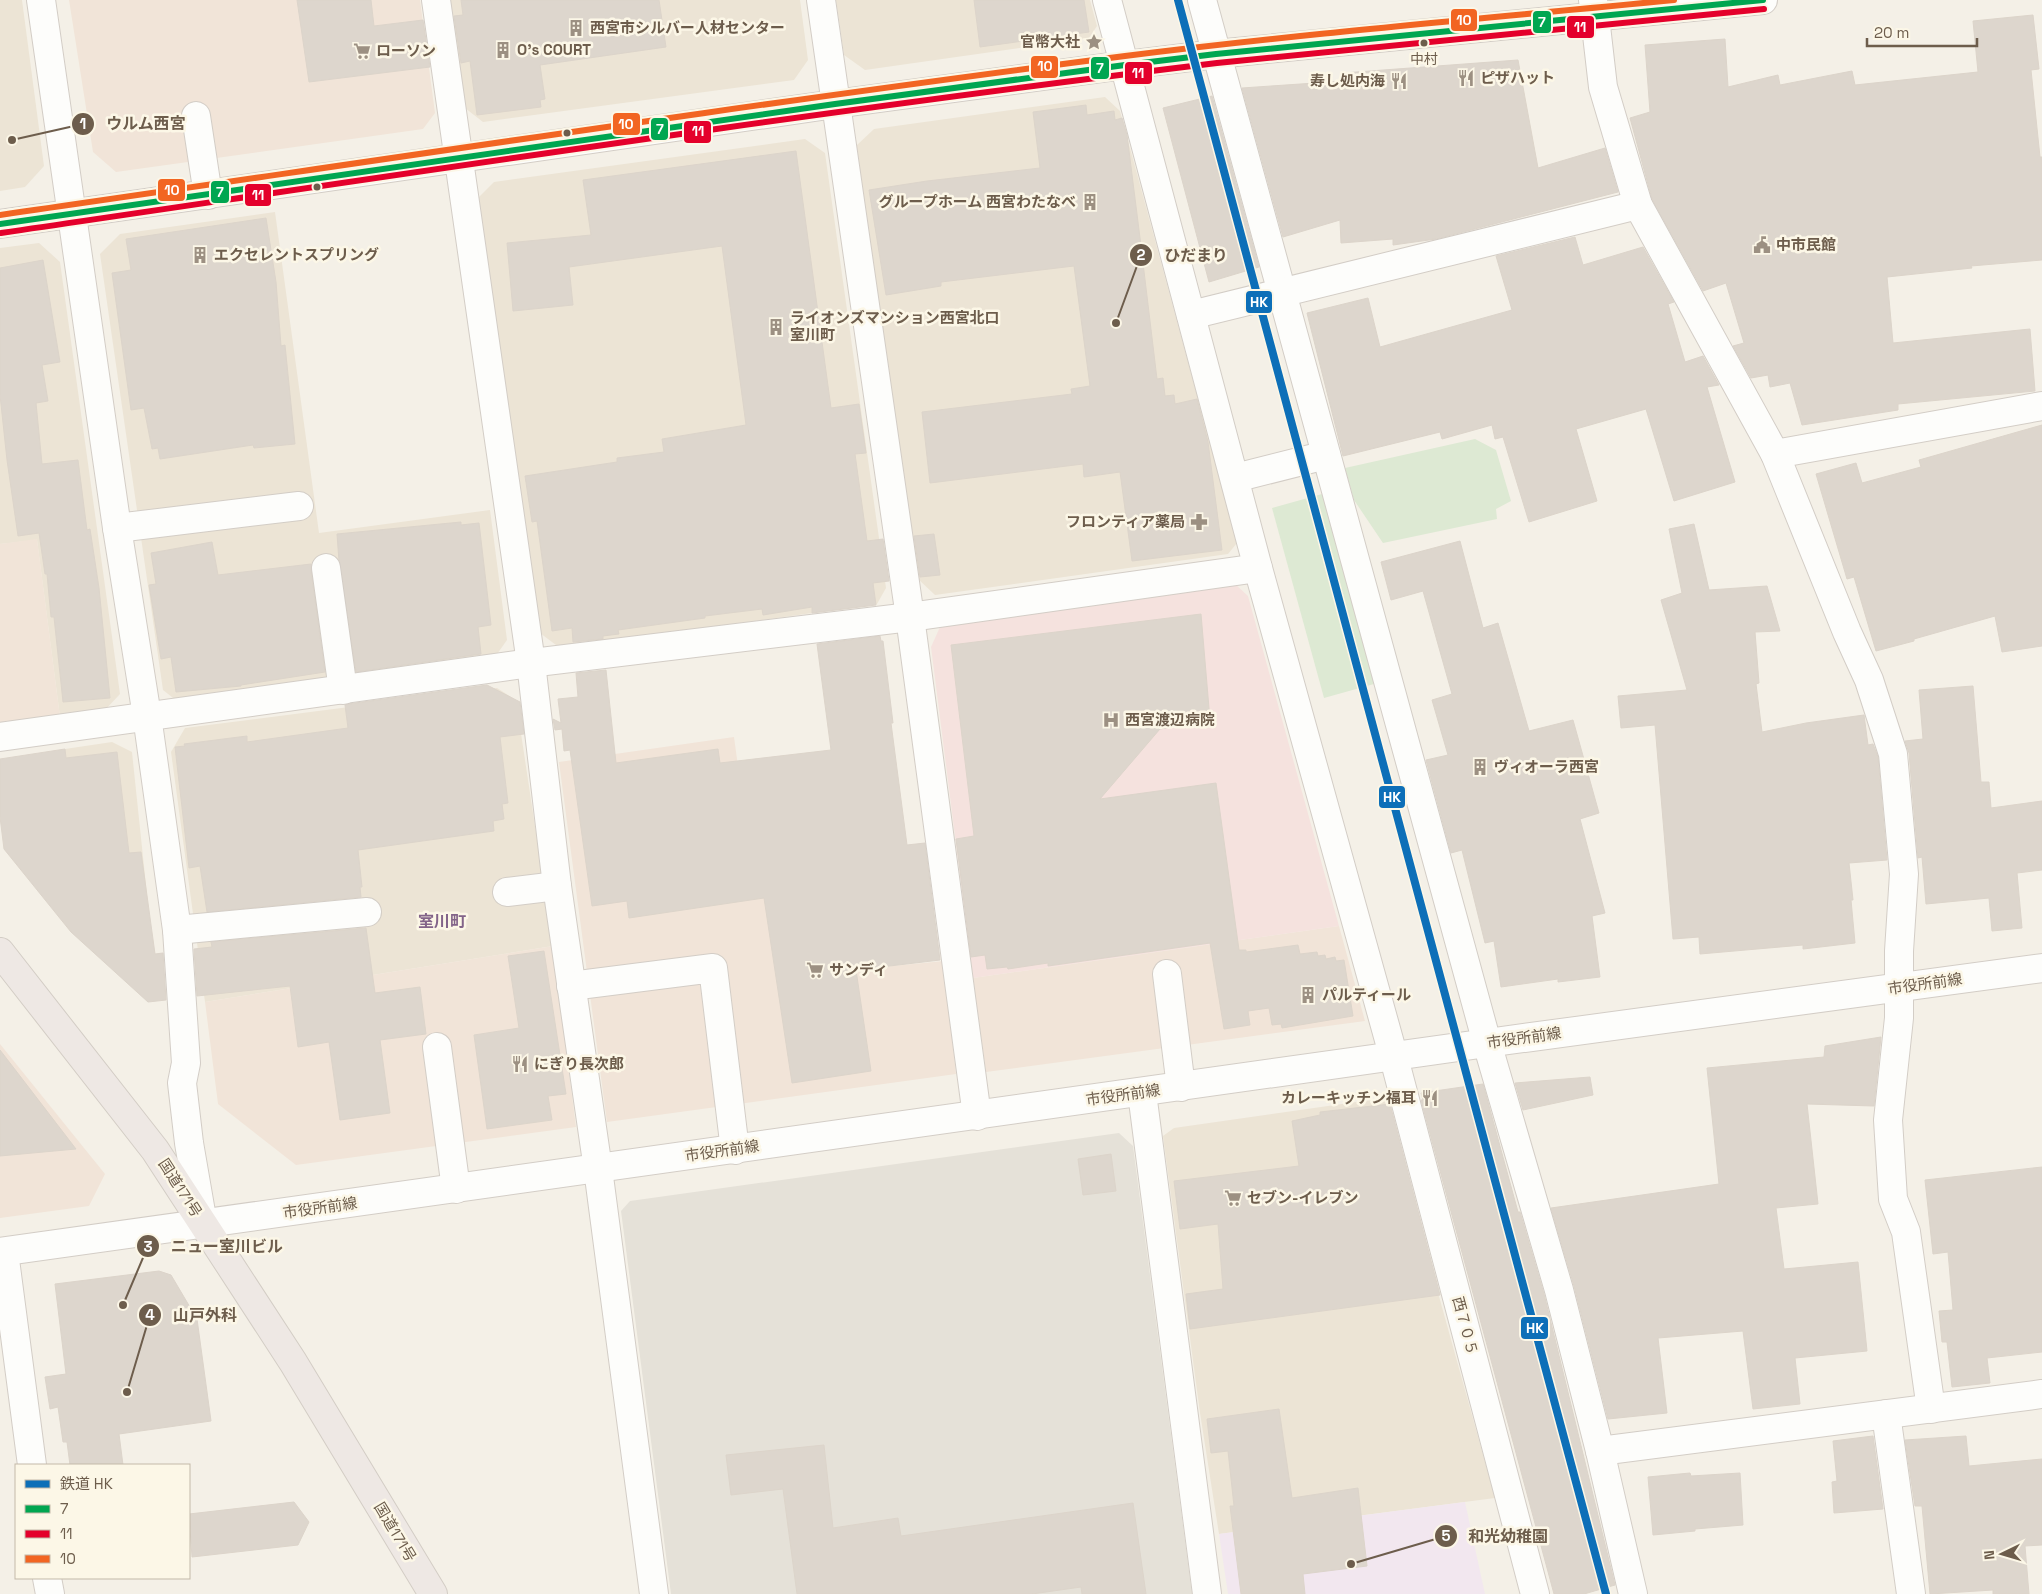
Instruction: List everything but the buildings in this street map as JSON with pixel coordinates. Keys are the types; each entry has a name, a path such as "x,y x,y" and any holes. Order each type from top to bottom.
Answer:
{"highway":[{"name":"国道171号","path":"0,952 156,1150 293,1362 433,1594"}],"street":[{"path":"41,0 117,528 147,716 176,930 186,1063 182,1083 188,1143 204,1224"},
{"path":"436,0 531,663 557,886 598,1169 654,1594"},
{"path":"821,0 910,617 977,1116"},
{"name":"西７０５","path":"1107,0 1258,568 1394,1058 1535,1594"},
{"path":"1202,0 1487,1043 1559,1290 1600,1450 1633,1594"},
{"path":"0,224 835,104 1125,65 1594,9 1763,0"},
{"path":"1594,9 1603,87 1638,205 1775,454 1847,632 1869,680 1893,754 1904,874 1899,951 1898,1018 1888,1120 1893,1199 1906,1232 1931,1409"},
{"path":"196,116 208,195"},
{"path":"1191,315 1638,205"},
{"path":"1775,454 2042,406"},
{"path":"1235,478 1326,455"},
{"path":"117,528 299,506"},
{"path":"326,568 343,690"},
{"path":"0,737 531,663 910,617 1258,568"},
{"path":"507,892 557,886"},
{"path":"176,930 367,912"},
{"path":"571,986 713,968 735,1150"},
{"name":"市役所前線","path":"2,1252 1394,1058 1487,1043 2042,968"},
{"path":"1167,974 1181,1087"},
{"path":"437,1048 456,1189"},
{"path":"1142,1093 1208,1594"},
{"path":"2,1252 32,1464"},
{"path":"1600,1450 2042,1394"},
{"path":"1886,1414 1911,1594"},
{"path":"48,1579 50,1594"}],"shaded area":[{"path":"0,0 22,0 44,166 25,187 0,191"},
{"path":"69,0 420,0 435,113 423,129 116,172 93,152"},
{"path":"450,0 800,0 808,60 794,80 483,122 465,108"},
{"path":"836,0 1090,0 1097,26 1089,38 865,70 844,55"},
{"path":"1105,97 1120,111 1237,543 1228,554 935,595 917,578 856,146 874,129"},
{"path":"805,139 825,153 886,588 877,604 560,648 540,633 477,199 494,182"},
{"path":"275,212 319,533 490,510 507,640 495,657 177,701 163,690 100,254 120,234"},
{"path":"39,243 60,262 120,694 103,712 60,717 37,540 0,544 0,248"},
{"path":"37,539 60,717 0,724 0,544"},
{"name":"西宮渡辺病院","path":"1234,583 1248,596 1339,926 973,978 931,647 940,627"},
{"path":"497,688 516,700 553,946 205,1002 171,752 185,728"},
{"path":"734,737 751,861 862,969 944,961 956,1074 607,1122 559,762"},
{"path":"112,742 132,752 149,914 88,923 65,749"},
{"path":"1339,926 1365,1021 986,1072 973,978"},
{"path":"553,946 576,1127 296,1165 218,1104 205,1002"},
{"path":"0,1044 105,1174 89,1206 0,1218"},
{"path":"1384,1098 1495,1498 1219,1534 1200,1413 1163,1136 1174,1128"},
{"path":"1119,1133 1133,1146 1192,1594 671,1594 621,1211 630,1201"},
{"path":"1465,1502 1485,1594 1228,1594 1219,1534"}],"green space":[{"path":"1475,439 1496,450 1511,501 1496,509 1497,519 1383,543 1354,500 1345,468"},
{"path":"1322,494 1374,684 1324,698 1272,508"}],"rail line":[{"name":"HK","path":"1178,0 1606,1594"}],"transit line":[{"name":"10","path":"0,215 984,74 1331,33 1674,0"},
{"name":"7","path":"0,224 835,104 1125,65 1216,54 1763,0"},
{"name":"11","path":"1,233 609,144 1065,82 1217,63 1764,9"}],"place":[{"name":"西宮市シルバー人材センター","path":"576,28"},
{"name":"官幣大社","path":"1094,42"},
{"name":"中村","path":"1424,43"},
{"name":"O’s COURT","path":"503,50"},
{"name":"ローソン","path":"362,51"},
{"name":"ピザハット","path":"1466,78"},
{"name":"寿し処内海","path":"1399,81"},
{"name":"ウルム西宮","path":"12,140"},
{"name":"グループホーム 西宮わたなべ","path":"1090,202"},
{"name":"中市民館","path":"1762,245"},
{"name":"エクセレントスプリング","path":"200,255"},
{"name":"ひだまり","path":"1116,323"},
{"name":"ライオンズマンション西宮北口 室川町","path":"776,327"},
{"name":"フロンティア薬局","path":"1199,522"},
{"name":"西宮渡辺病院","path":"1111,720"},
{"name":"ヴィオーラ西宮","path":"1480,767"},
{"name":"サンディ","path":"815,970"},
{"name":"パルティール","path":"1308,995"},
{"name":"にぎり長次郎","path":"520,1064"},
{"name":"カレーキッチン福耳","path":"1430,1098"},
{"name":"セブン-イレブン","path":"1233,1198"},
{"name":"ニュー室川ビル","path":"123,1305"},
{"name":"山戸外科","path":"127,1392"},
{"name":"和光幼稚園","path":"1351,1564"}],"district":[{"name":"室川町","path":"442,921"}]}
